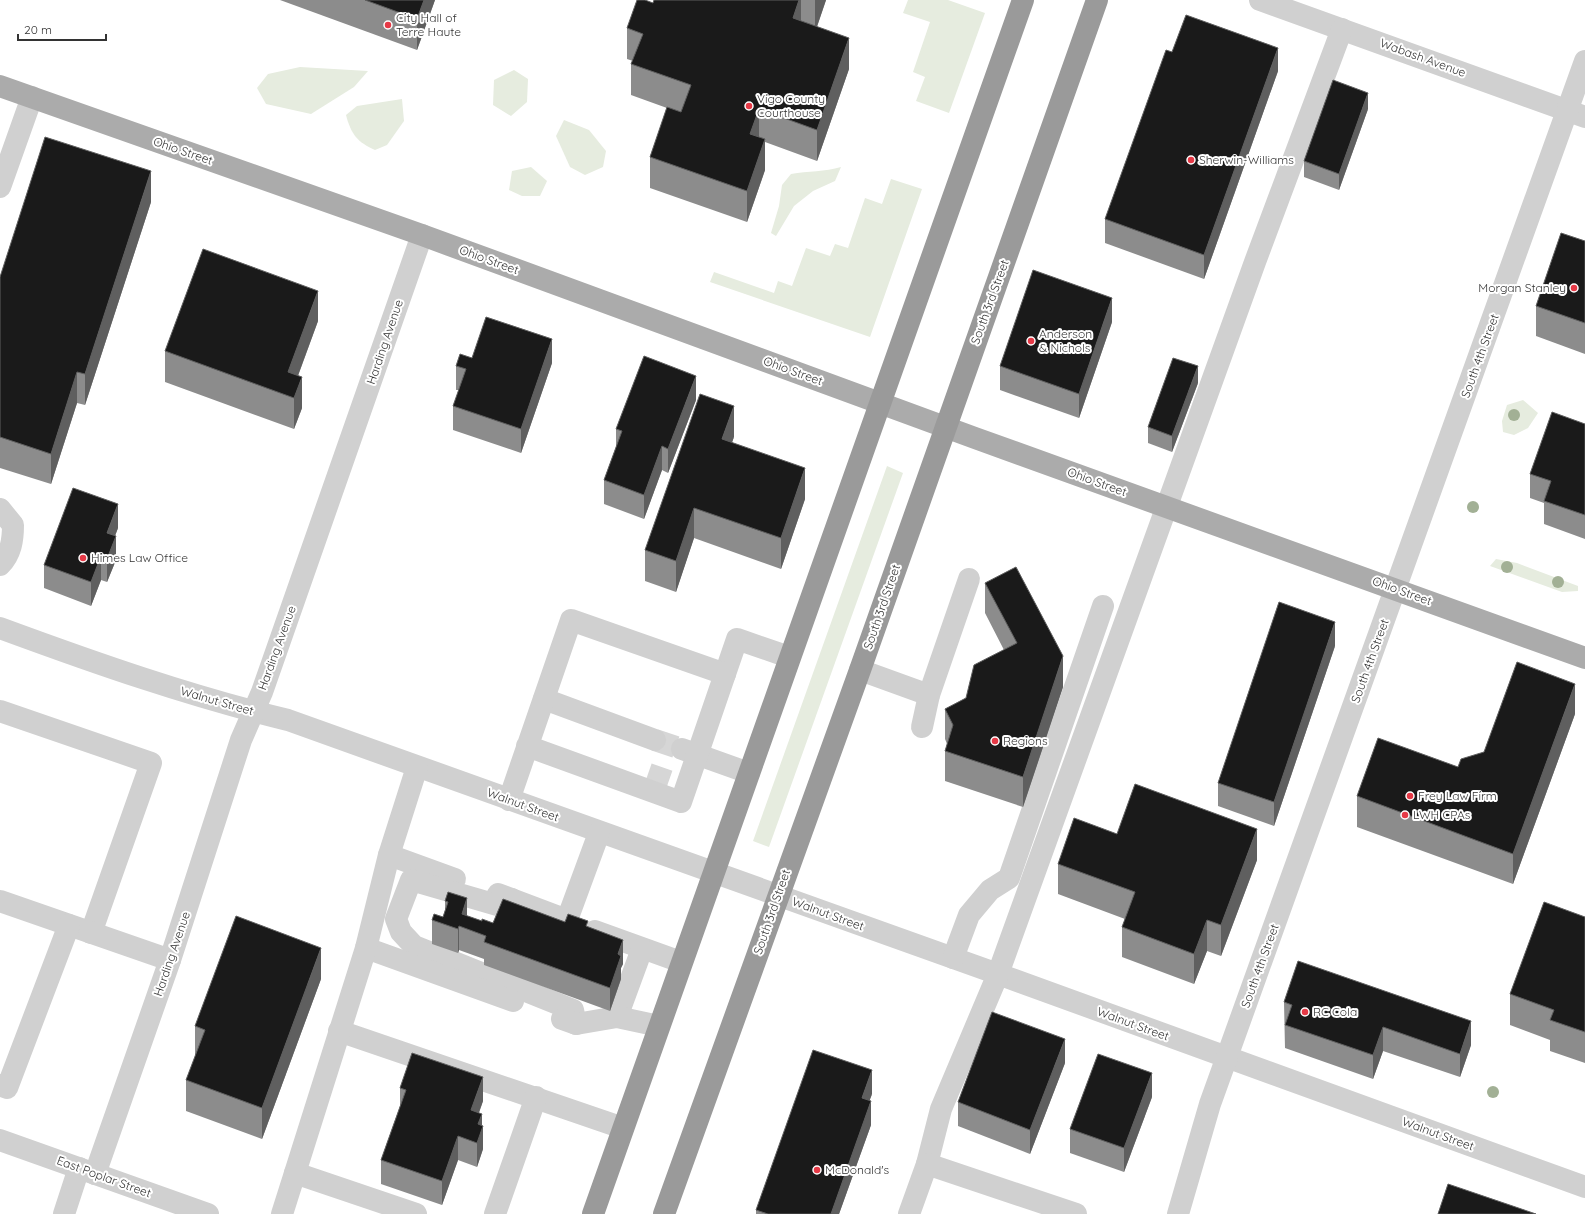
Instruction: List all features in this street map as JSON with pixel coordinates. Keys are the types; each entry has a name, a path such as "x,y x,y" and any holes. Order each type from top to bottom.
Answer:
{"highway":[{"path":"593,1214 789,657 882,403 1023,0"},
{"name":"South 3rd Street","path":"664,1214 860,670 1097,0"}],"main road":[{"name":"Ohio Street","path":"0,86 422,235 945,427 1585,658"}],"street":[{"name":"Wabash Avenue","path":"1260,0 1576,114"},
{"path":"909,1214 927,1164 941,1110 998,974 1260,247 1342,29"},
{"name":"South 4th Street","path":"1178,1214 1210,1104 1396,589 1576,114 1585,61"},
{"path":"0,187 32,97"},
{"name":"Harding Avenue","path":"64,1214 87,1171 170,960 241,740 267,677 422,235"},
{"path":"0,508 13,525 13,540 6,559 0,565"},
{"path":"922,727 929,695 969,579"},
{"path":"953,958 969,915 990,890 1009,878 1103,606"},
{"path":"509,800 571,620 725,674"},
{"name":"Walnut Street","path":"0,628 109,668 203,698 288,720 599,833 998,974 1585,1188"},
{"path":"530,739 681,802 678,785 690,752 725,674 737,638 789,657"},
{"path":"860,670 929,695"},
{"path":"544,699 655,740"},
{"path":"0,711 150,763 91,932"},
{"path":"530,739 648,774"},
{"path":"690,752 749,773"},
{"path":"282,1214 366,948 389,855 417,767"},
{"path":"567,920 599,833"},
{"path":"389,855 512,899 642,949 681,962"},
{"path":"512,899 497,905 411,880 396,918 401,932 414,946 573,1010 576,1024"},
{"path":"0,901 170,960"},
{"path":"0,1085 7,1088 69,925"},
{"path":"366,948 576,1024 617,1017 659,1026"},
{"path":"617,1017 642,949"},
{"path":"339,1031 536,1097 623,1128"},
{"path":"495,1214 536,1097"},
{"name":"East Poplar Street","path":"0,1140 208,1214"},
{"path":"927,1164 1076,1214"},
{"path":"295,1173 416,1214"}],"shaded area":[{"path":"908,0 948,0 985,13 949,113 916,101 925,77 913,72 930,22 903,13"},
{"path":"300,67 368,71 354,87 311,114 266,104 257,88 268,74"},
{"path":"514,70 528,79 527,102 511,116 493,105 494,80"},
{"path":"402,99 404,121 387,145 375,150 364,144 356,137 350,127 346,115 357,106"},
{"path":"564,120 589,130 606,151 603,167 585,175 570,167 556,136"},
{"path":"531,167 547,181 540,196 522,196 509,190 512,171"},
{"path":"841,167 835,181 813,191 794,206 776,236 771,233 779,206 782,185 791,174 829,170"},
{"path":"891,179 922,189 870,337 710,282 714,272 774,293 778,281 792,286 806,248 830,256 835,244 848,248 865,198 882,204"},
{"path":"1523,400 1538,413 1528,428 1514,435 1503,432 1502,421 1507,405"},
{"path":"887,466 903,473 769,847 753,841"},
{"path":"1496,559 1517,563 1578,586 1578,591 1562,592 1490,566"}],"building":[{"path":"365,0 424,0 417,19"},
{"name":"Vigo County Courthouse","path":"637,0 645,0 653,3 654,0 799,0 793,18 849,38 817,130 759,109 750,134 765,139 747,191 650,157 667,107 681,112 691,85 631,64 643,34 627,28"},
{"name":"Sherwin-Williams","path":"1186,15 1278,48 1204,255 1105,219 1166,50 1172,52"},
{"path":"1333,80 1368,93 1339,174 1304,161"},
{"path":"45,137 151,171 85,374 77,372 51,454 0,437 0,277"},
{"path":"1561,233 1585,241 1585,323 1536,306"},
{"path":"203,249 318,291 288,372 302,377 294,398 165,351"},
{"path":"1033,270 1112,298 1079,394 1000,366"},
{"path":"486,317 552,339 521,429 453,406 466,369 456,366 460,354 472,358"},
{"path":"644,356 696,376 668,449 662,446 644,495 604,480 622,431 616,429"},
{"path":"1173,358 1198,366 1172,436 1148,427"},
{"path":"700,394 734,406 722,439 805,468 781,538 694,508 676,561 645,550"},
{"path":"1552,412 1585,424 1585,515 1544,501 1551,481 1530,474"},
{"name":"Himes Law Office","path":"73,488 118,504 107,533 116,536 107,559 101,556 91,582 44,565"},
{"path":"1016,567 1063,656 1023,777 945,751 953,725 945,709 966,698 974,665 1017,643 985,583"},
{"path":"1279,602 1335,622 1274,802 1218,783"},
{"path":"1517,662 1575,684 1513,854 1357,796 1378,738 1458,767 1461,759 1484,752"},
{"path":"1135,784 1257,829 1221,925 1207,920 1194,954 1122,927 1135,892 1058,864 1074,818 1117,834"},
{"path":"448,892 467,898 462,914 482,921 482,919 493,923 503,899 565,922 568,914 588,921 586,926 623,940 618,954 621,956 610,988 484,942 486,936 459,926 458,929 432,920 434,914 443,917 448,902 445,901"},
{"path":"1544,902 1585,917 1585,1032 1550,1020 1554,1010 1510,994"},
{"path":"236,916 321,948 262,1108 186,1080 205,1030 195,1026"},
{"path":"1298,961 1471,1021 1460,1054 1383,1027 1373,1055 1285,1025 1292,1005 1284,1002"},
{"path":"992,1012 1065,1039 1030,1130 958,1102"},
{"name":"McDonald's","path":"813,1050 872,1070 862,1098 871,1101 831,1214 768,1214 756,1210"},
{"path":"412,1053 483,1077 471,1110 482,1114 478,1124 483,1126 477,1143 458,1136 442,1181 381,1160 406,1090 400,1088"},
{"path":"1098,1054 1152,1073 1124,1148 1070,1129"},
{"path":"1448,1184 1536,1214 1438,1214"}],"tunnel":[{"path":"655,740 682,749"},
{"path":"648,774 671,782"}],"place":[{"name":"City Hall of Terre Haute","path":"388,25"},
{"name":"Vigo County Courthouse","path":"749,106"},
{"name":"Sherwin-Williams","path":"1191,160"},
{"name":"Morgan Stanley","path":"1574,288"},
{"name":"Anderson & Nichols","path":"1031,341"},
{"name":"Himes Law Office","path":"83,558"},
{"name":"Regions","path":"995,741"},
{"name":"Frey Law Firm","path":"1410,796"},
{"name":"LWH CPAs","path":"1405,815"},
{"name":"RC Cola","path":"1305,1012"},
{"name":"McDonald's","path":"817,1170"}]}
